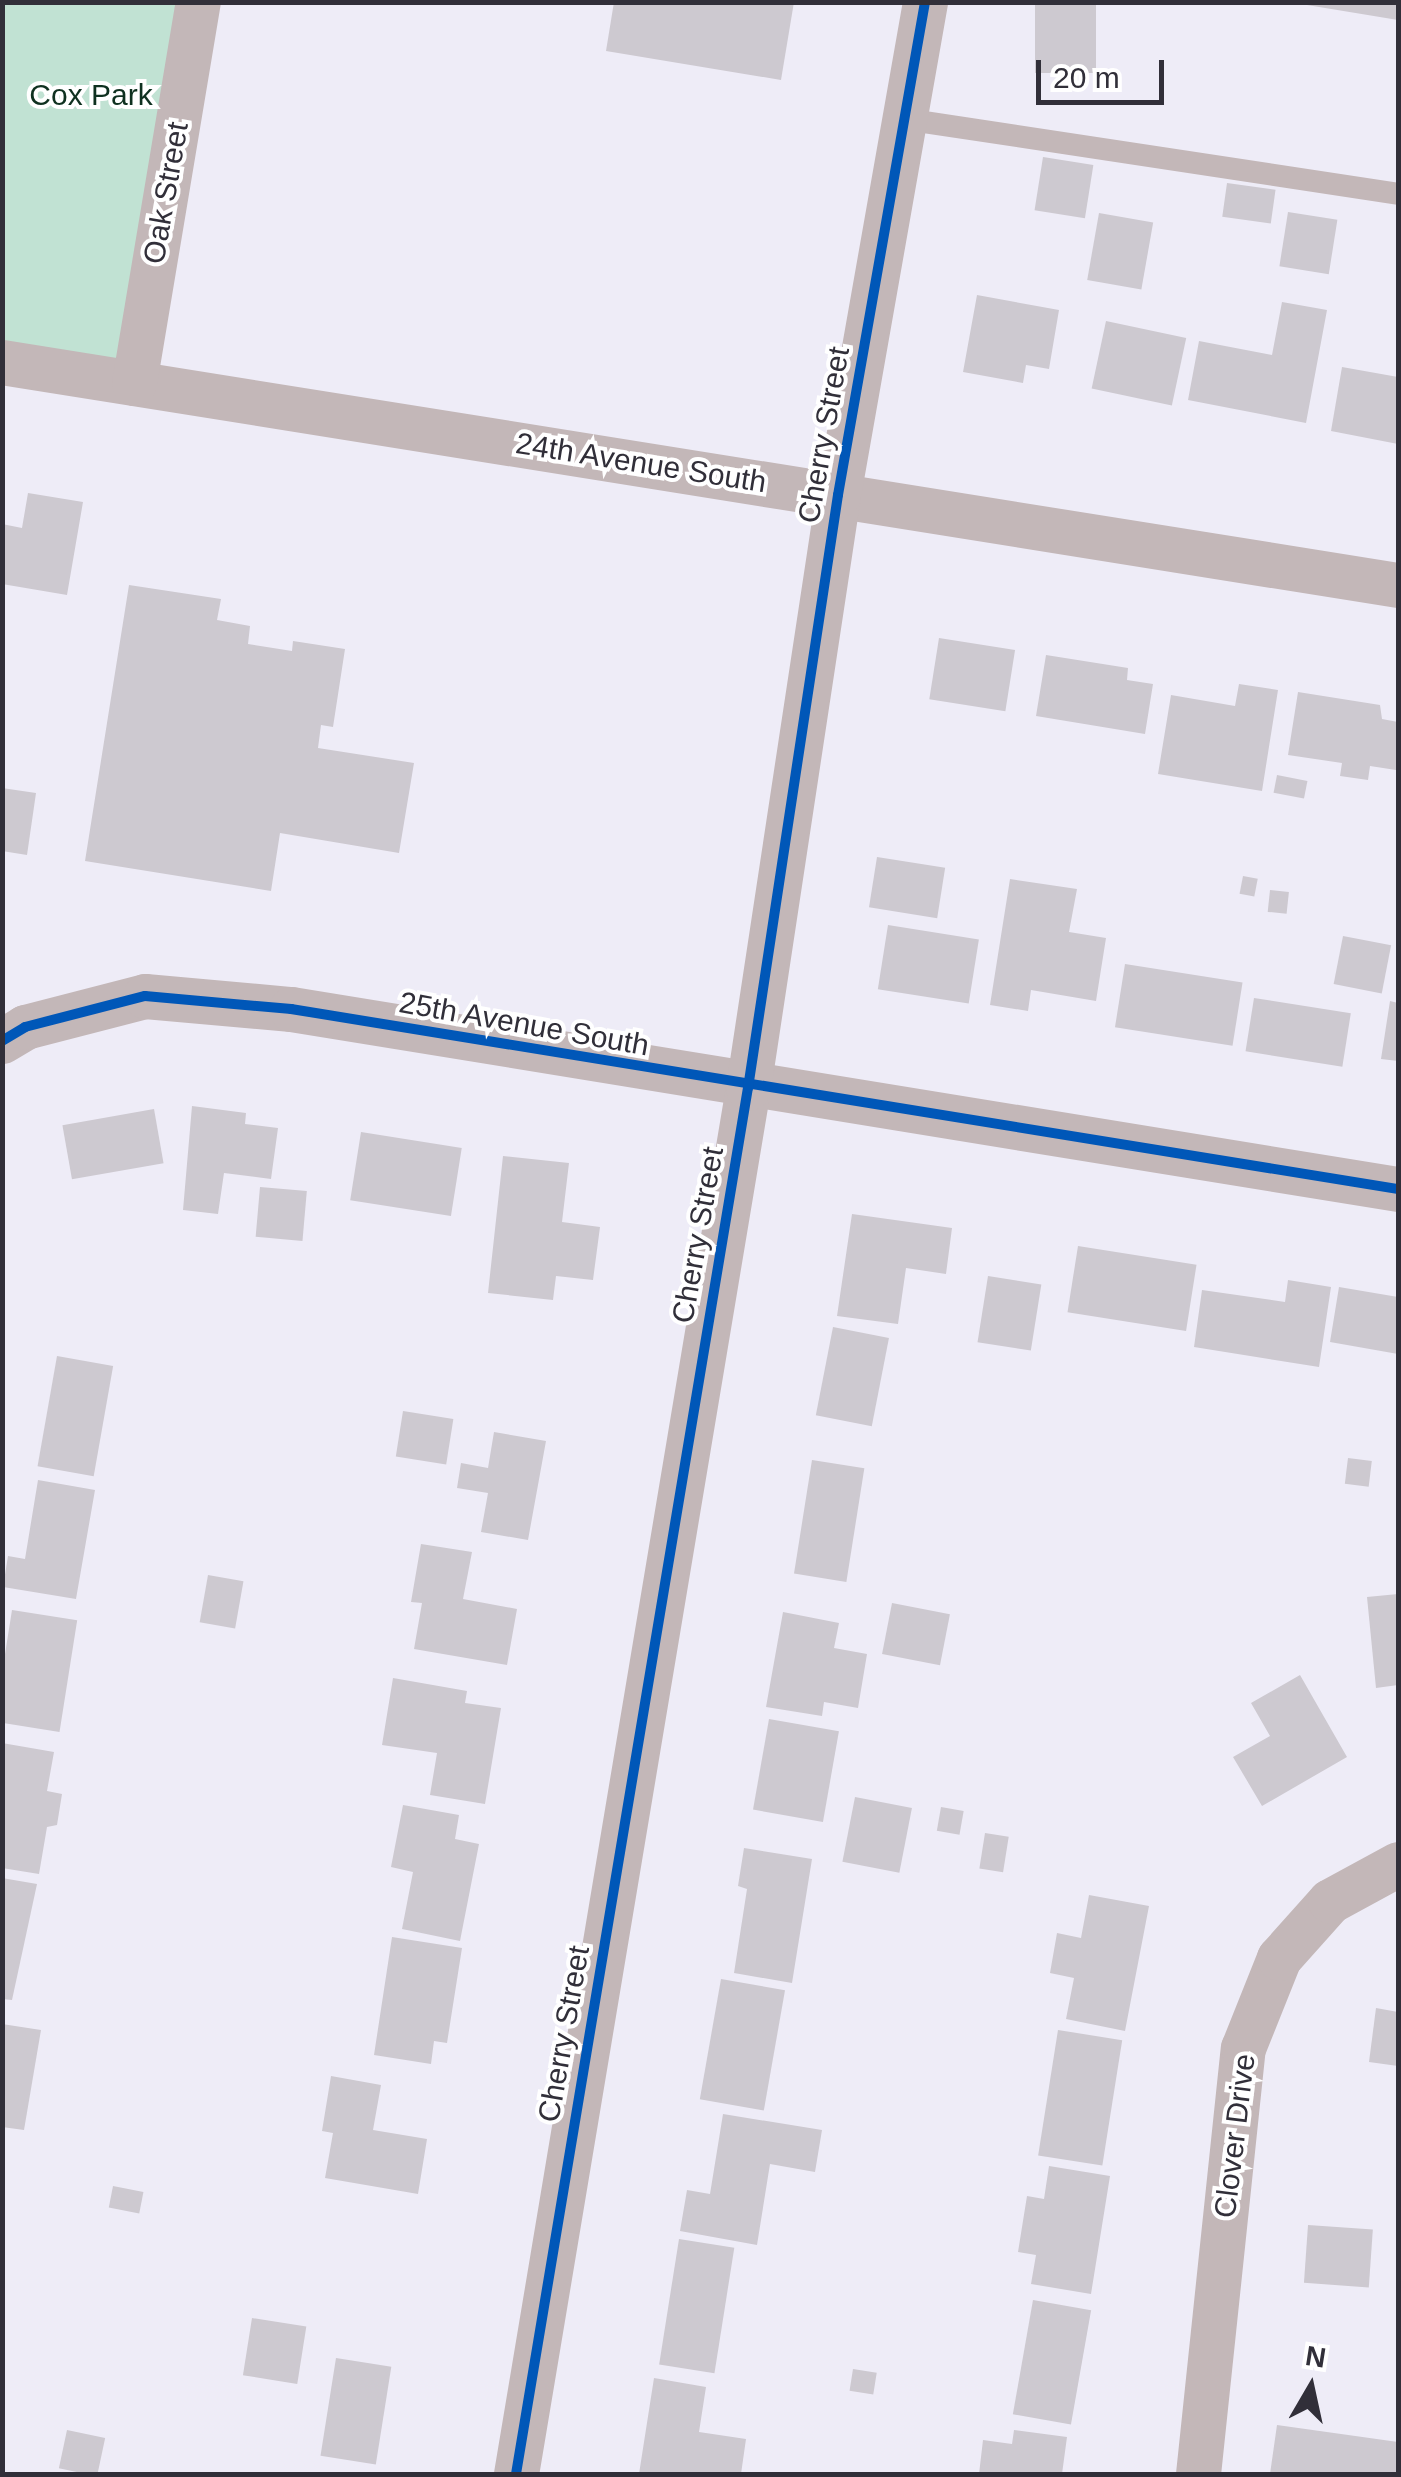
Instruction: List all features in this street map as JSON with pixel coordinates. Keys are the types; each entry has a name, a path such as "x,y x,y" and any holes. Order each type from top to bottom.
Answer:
{"street":[{"name":"Oak Street","path":"134,382 198,2"},
{"name":"Cherry Street","path":"516,2474 748,1088 838,495 925,2"},
{"name":"24th Avenue South","path":"2,362 1398,584"},
{"name":"25th Avenue South","path":"2,1041 25,1027 145,996 291,1009 748,1088 1398,1190"},
{"name":"Clover Drive","path":"1198,2474 1244,2048 1279,1958 1330,1901 1398,1864"}],"lane":[{"path":"904,119 1398,194"}],"green space":[{"name":"Cox Park","path":"2,3 198,3 134,383 3,362"}],"building":[{"path":"614,2 794,2 781,80 606,51"},
{"path":"1035,2 1096,2 1096,73 1035,73"},
{"path":"1398,2 1398,20 1307,5"},
{"path":"1043,157 1093,165 1085,218 1035,210"},
{"path":"1227,183 1276,190 1271,223 1222,217"},
{"path":"1288,212 1337,220 1329,274 1279,266"},
{"path":"1099,213 1153,223 1141,290 1087,280"},
{"path":"977,295 1059,310 1049,369 1026,365 1023,383 963,372"},
{"path":"1282,302 1327,310 1306,423 1188,400 1199,341 1272,355"},
{"path":"1106,321 1186,338 1172,406 1092,388"},
{"path":"1342,367 1398,377 1398,444 1331,431"},
{"path":"28,493 83,502 67,595 2,584 2,524 22,528"},
{"path":"129,585 221,599 217,620 250,626 248,644 292,651 293,641 345,649 333,727 321,725 318,748 414,763 399,853 280,833 271,891 85,861"},
{"path":"939,638 1015,650 1005,711 929,699"},
{"path":"1046,655 1128,668 1127,680 1153,684 1145,734 1036,716"},
{"path":"1239,684 1278,690 1262,791 1158,774 1171,695 1235,706"},
{"path":"1298,692 1380,705 1382,719 1398,722 1396,770 1370,766 1368,780 1340,776 1342,763 1288,755"},
{"path":"1277,775 1307,781 1304,799 1274,793"},
{"path":"2,788 36,793 27,855 2,851"},
{"path":"877,857 945,868 937,918 869,907"},
{"path":"1243,876 1258,879 1254,897 1240,894"},
{"path":"1010,879 1077,889 1069,932 1106,938 1096,1001 1031,990 1028,1011 990,1005"},
{"path":"1270,890 1289,892 1287,914 1268,912"},
{"path":"888,925 979,939 969,1004 878,989"},
{"path":"1343,936 1391,945 1382,993 1334,984"},
{"path":"1125,964 1243,983 1233,1046 1115,1027"},
{"path":"1254,998 1351,1013 1342,1067 1246,1051"},
{"path":"1390,1001 1398,1003 1398,1061 1381,1059"},
{"path":"192,1106 246,1113 245,1124 278,1128 271,1179 224,1173 218,1214 183,1210"},
{"path":"154,1109 164,1163 72,1179 62,1125"},
{"path":"361,1132 462,1148 451,1216 350,1200"},
{"path":"503,1156 569,1163 562,1222 600,1227 593,1280 556,1276 553,1300 488,1293"},
{"path":"260,1187 307,1191 302,1241 256,1237"},
{"path":"852,1214 952,1228 946,1274 906,1268 898,1324 837,1316"},
{"path":"1078,1246 1197,1265 1186,1331 1068,1312"},
{"path":"988,1276 1041,1284 1031,1351 978,1342"},
{"path":"1288,1280 1331,1287 1319,1367 1194,1347 1202,1290 1285,1302"},
{"path":"1339,1287 1398,1297 1398,1354 1330,1342"},
{"path":"833,1327 889,1338 872,1426 816,1415"},
{"path":"57,1356 113,1366 94,1476 38,1466"},
{"path":"403,1411 453,1419 446,1464 396,1456"},
{"path":"494,1432 546,1441 528,1540 481,1532 488,1493 457,1488 461,1463 488,1468"},
{"path":"1348,1458 1372,1461 1369,1487 1345,1484"},
{"path":"812,1460 864,1468 846,1582 794,1574"},
{"path":"38,1480 95,1490 76,1599 3,1587 8,1556 25,1559"},
{"path":"421,1544 472,1552 463,1599 517,1609 507,1665 414,1649 422,1603 411,1602"},
{"path":"208,1575 243,1581 235,1629 200,1622"},
{"path":"1398,1594 1398,1685 1376,1688 1367,1597"},
{"path":"892,1603 950,1614 940,1665 882,1654"},
{"path":"12,1610 77,1620 60,1732 2,1723 2,1673"},
{"path":"783,1612 839,1623 834,1648 867,1654 858,1708 824,1702 822,1716 766,1707"},
{"path":"1300,1675 1347,1757 1262,1806 1233,1757 1270,1736 1251,1703"},
{"path":"393,1678 467,1691 465,1703 501,1708 485,1804 430,1795 437,1753 382,1745"},
{"path":"769,1719 839,1731 823,1822 753,1810"},
{"path":"2,1743 54,1752 47,1791 62,1794 57,1825 47,1827 39,1874 2,1868"},
{"path":"855,1797 912,1808 899,1873 842,1862"},
{"path":"403,1805 459,1815 455,1839 479,1844 460,1941 402,1929 413,1872 391,1867"},
{"path":"941,1807 964,1811 959,1835 937,1831"},
{"path":"985,1833 1009,1837 1003,1872 979,1869"},
{"path":"744,1848 812,1859 792,1983 734,1973 747,1889 738,1886"},
{"path":"2,1878 37,1884 12,2000 2,1999"},
{"path":"1089,1895 1149,1906 1125,2031 1066,2019 1074,1978 1050,1973 1057,1933 1081,1938"},
{"path":"392,1937 462,1948 447,2043 434,2041 431,2064 374,2055"},
{"path":"721,1979 785,1990 764,2110 700,2099"},
{"path":"1376,2008 1398,2012 1398,2066 1369,2062"},
{"path":"2,2024 41,2030 24,2130 2,2127"},
{"path":"1058,2030 1122,2040 1102,2166 1038,2155"},
{"path":"331,2076 381,2085 373,2130 427,2139 418,2194 325,2178 333,2133 322,2131"},
{"path":"723,2114 822,2130 815,2172 770,2164 757,2245 680,2231 687,2190 710,2194"},
{"path":"1049,2166 1110,2176 1091,2294 1031,2284 1036,2255 1018,2252 1027,2196 1044,2199"},
{"path":"113,2186 143,2192 139,2214 109,2208"},
{"path":"1308,2225 1373,2230 1369,2287 1304,2283"},
{"path":"679,2239 734,2248 714,2373 659,2364"},
{"path":"1033,2300 1091,2310 1071,2424 1013,2414"},
{"path":"252,2318 306,2327 297,2384 243,2375"},
{"path":"336,2358 391,2367 376,2465 321,2456"},
{"path":"853,2369 877,2373 873,2394 850,2391"},
{"path":"654,2378 706,2387 699,2432 746,2439 741,2474 639,2474"},
{"path":"1277,2425 1398,2442 1398,2474 1270,2474"},
{"path":"67,2430 105,2438 98,2474 59,2468"},
{"path":"1014,2430 1067,2437 1062,2474 979,2474 983,2440 1012,2444"}],"cycle path":[{"path":"516,2474 748,1088 838,495 925,2"},
{"path":"2,1041 25,1027 145,996 291,1009 1398,1189"}]}
